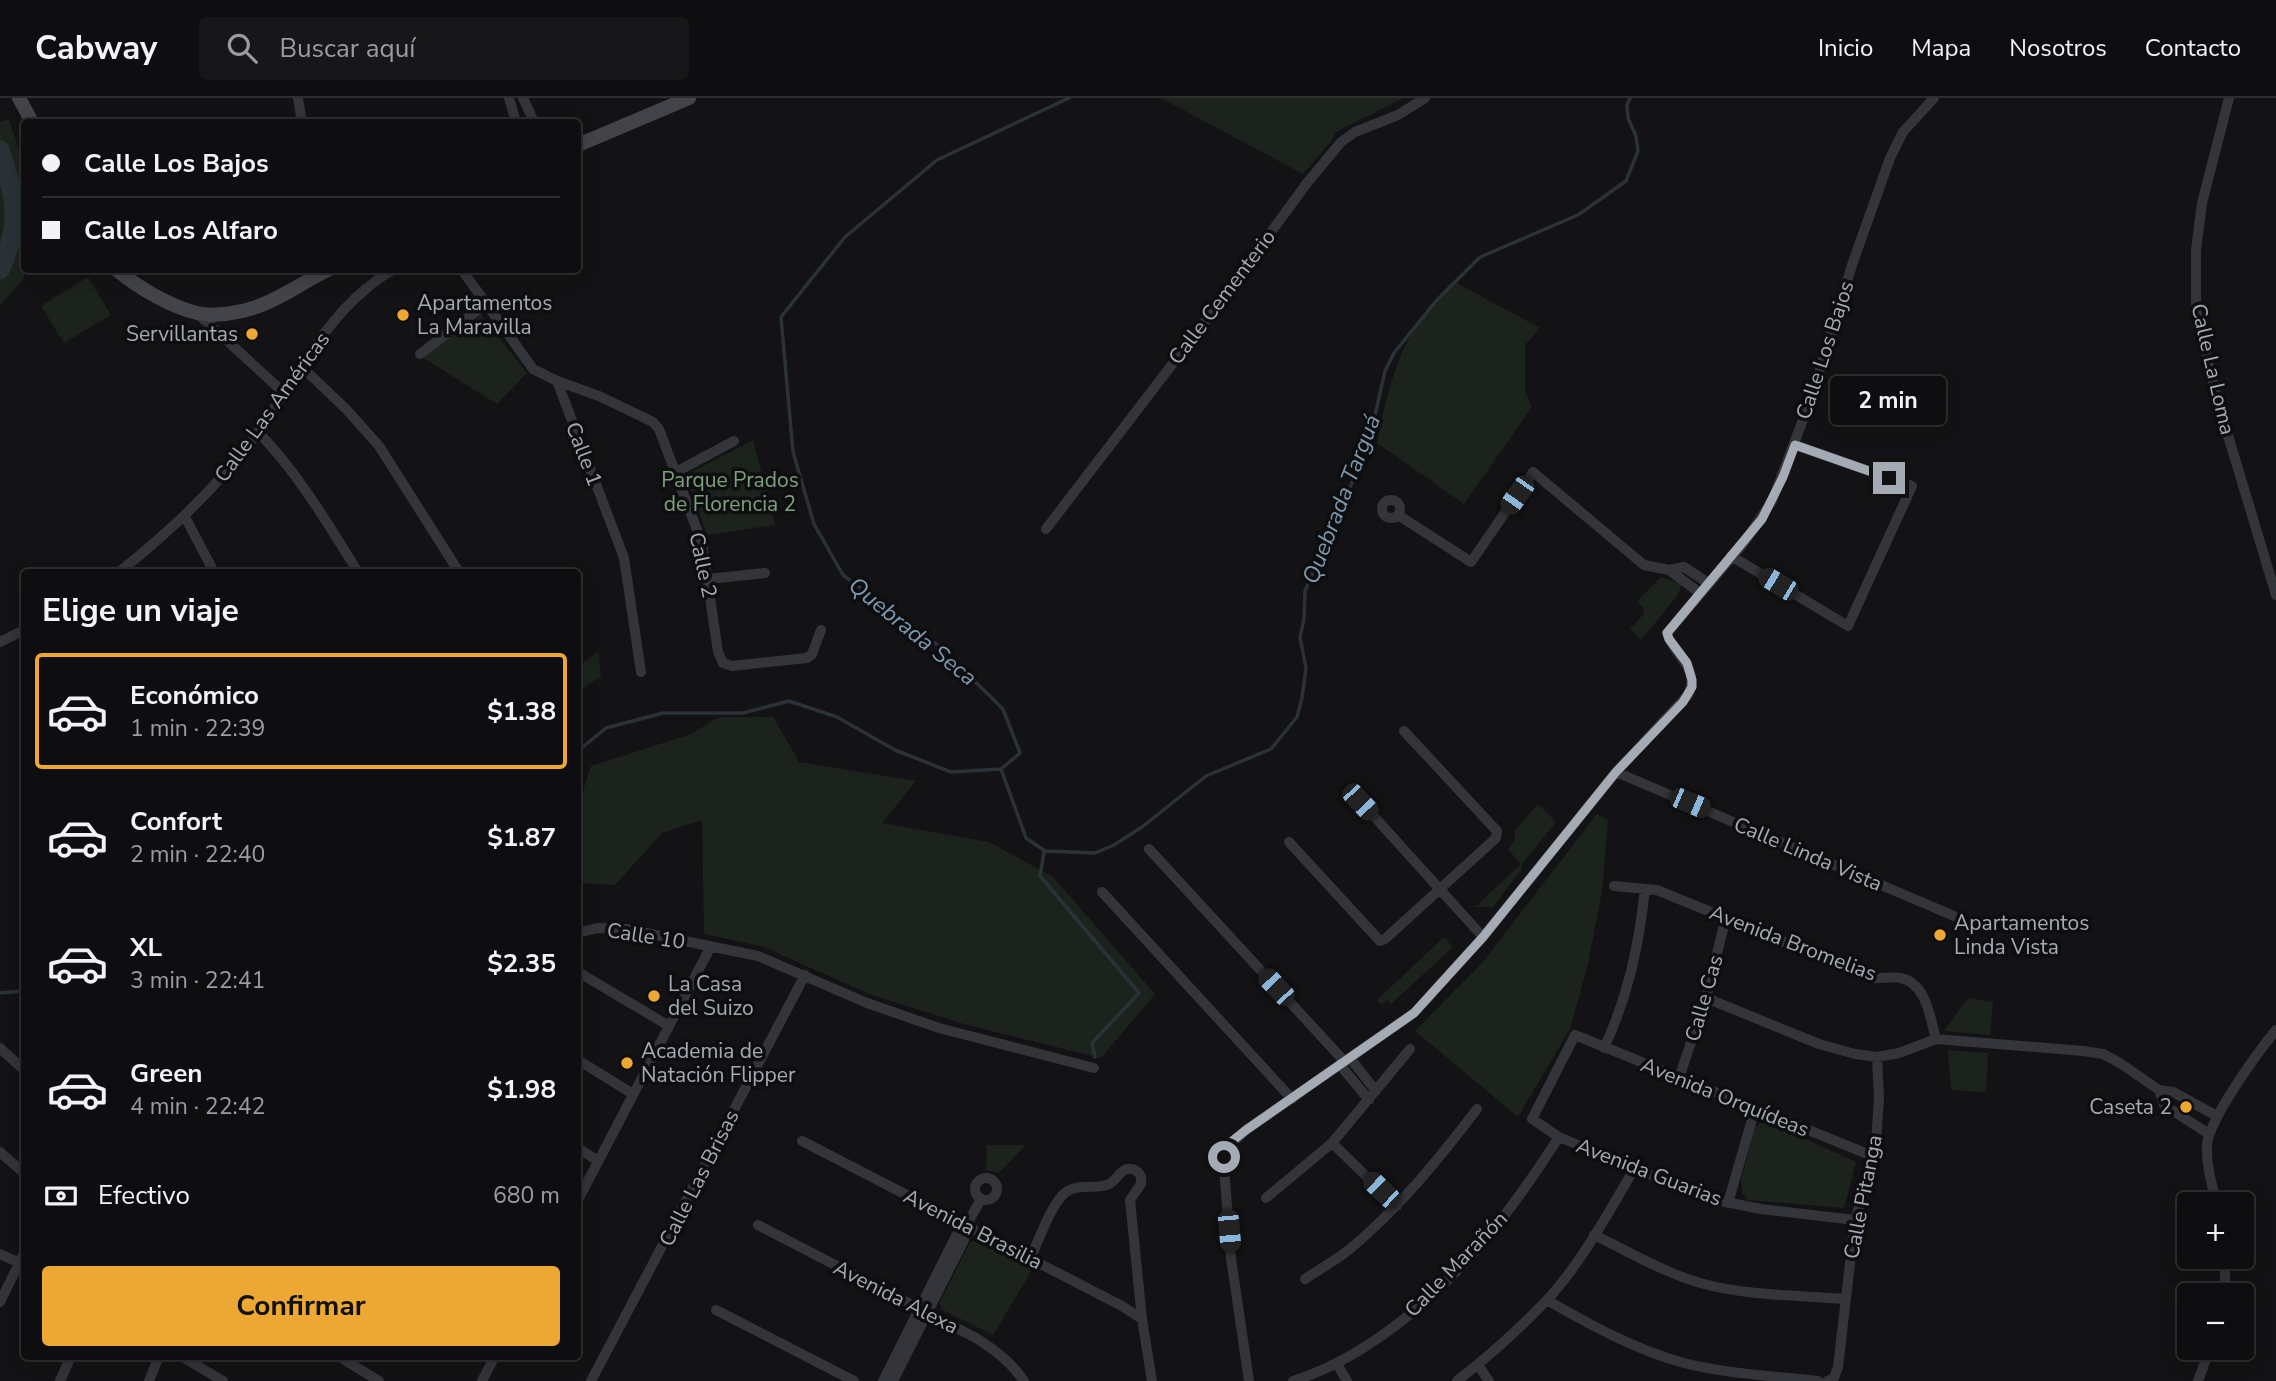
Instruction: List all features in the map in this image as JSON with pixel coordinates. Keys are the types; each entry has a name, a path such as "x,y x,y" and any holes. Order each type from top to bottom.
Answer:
{"main road":[{"path":"19,98 30,119"},
{"path":"581,144 689,98"},
{"path":"121,273 163,299 198,314 240,312 258,306 322,273"}],"street":[{"path":"298,98 302,119"},
{"path":"509,98 515,119"},
{"path":"523,98 533,119"},
{"name":"Calle Cementerio","path":"1046,529 1307,183 1341,142 1355,132 1398,115 1425,98"},
{"name":"Calle Los Bajos","path":"1249,1381 1231,1258 1224,1157 1231,1142 1414,1013 1483,937 1616,772 1688,695 1692,680 1690,671 1667,633 1762,519 1772,501 1795,445 1852,265 1890,158 1903,132 1934,98"},
{"name":"Calle La Loma","path":"2229,98 2202,203 2196,250 2196,311 2217,399 2276,595"},
{"name":"Calle Las Américas","path":"123,569 185,517 228,471 345,308 367,287 388,273"},
{"path":"464,273 533,369 557,381"},
{"path":"420,354 486,304"},
{"path":"198,314 284,393"},
{"path":"302,367 346,409 379,446 457,569"},
{"name":"Calle 2","path":"557,381 599,396 653,422 659,429 702,543 718,652 723,663 732,666 807,658 812,654 821,630"},
{"name":"Calle 1","path":"557,381 624,558 640,672"},
{"path":"258,432 274,448 356,569"},
{"path":"676,472 734,441"},
{"path":"1731,556 1848,626 1912,486 1795,445"},
{"path":"1398,515 1471,562 1533,472 1644,565 1669,570 1684,567 1708,583"},
{"path":"185,517 212,569"},
{"path":"1669,570 1700,593"},
{"path":"708,579 765,573"},
{"path":"0,642 21,632"},
{"path":"1289,842 1380,940 1385,939 1441,889 1497,835 1497,831 1404,731"},
{"name":"Calle Linda Vista","path":"1616,772 1961,919"},
{"path":"1360,802 1483,937"},
{"path":"1149,849 1373,1096"},
{"name":"Avenida Bromelias","path":"1614,886 1657,890 1872,978 1903,978 1920,990 1936,1039"},
{"path":"1604,1048 1630,981 1645,889"},
{"path":"1102,892 1292,1098"},
{"name":"Calle Cas","path":"1679,1078 1706,998 1726,917"},
{"name":"Calle 10","path":"581,932 610,927 626,929 710,948"},
{"path":"581,1194 710,948 758,956 867,1003 939,1028 1094,1068"},
{"path":"581,974 669,1026"},
{"name":"Calle Las Brisas","path":"591,1381 805,975"},
{"path":"1706,998 1819,1044 1855,1054 1877,1057 1899,1054 1936,1039 2103,1054 2159,1090 2174,1092 2217,1116"},
{"path":"2215,1192 2207,1155 2209,1134 2217,1116 2276,1030"},
{"name":"Avenida Orquídeas","path":"1532,1119 1575,1035 1874,1157"},
{"path":"0,1048 21,1067"},
{"path":"1266,1198 1332,1143 1410,1049"},
{"name":"Calle Pitanga","path":"1831,1380 1838,1367 1855,1220 1874,1157 1879,1098 1877,1057"},
{"path":"581,1062 633,1094"},
{"path":"2159,1090 2164,1105 2209,1134"},
{"path":"1306,1279 1348,1250 1397,1206 1427,1174 1477,1109"},
{"path":"1728,1203 1755,1109"},
{"name":"Avenida Guarias","path":"1532,1119 1559,1138 1706,1198 1855,1220"},
{"name":"Calle Marañón","path":"1293,1381 1334,1366 1367,1345 1407,1315 1447,1279 1513,1205 1559,1138"},
{"name":"Avenida Brasilia","path":"802,1141 1122,1306 1142,1320"},
{"path":"1332,1143 1397,1206"},
{"path":"581,1150 598,1161"},
{"path":"0,1153 21,1170"},
{"path":"1030,1259 1059,1199 1067,1191 1109,1184 1120,1173 1129,1169 1138,1171 1141,1184 1130,1200 1142,1320 1152,1381"},
{"path":"1457,1381 1478,1365 1547,1300 1594,1236 1634,1170"},
{"path":"893,1381 956,1236 966,1226 981,1199"},
{"name":"Avenida Alexa","path":"758,1226 976,1338 999,1353 1024,1381"},
{"path":"1594,1236 1671,1272 1704,1284 1738,1290 1845,1300"},
{"path":"0,1254 21,1259"},
{"path":"0,1302 21,1264"},
{"path":"1547,1300 1586,1323 1657,1354 1686,1363 1818,1381"},
{"path":"716,1310 855,1381"},
{"path":"883,1381 923,1311"},
{"path":"60,1381 69,1360"},
{"path":"149,1381 157,1360"},
{"path":"188,1360 223,1381"},
{"path":"345,1360 379,1381"},
{"path":"482,1381 489,1360"},
{"path":"2198,1381 2206,1360"},
{"path":"1478,1365 1489,1381"},
{"path":"1334,1366 1347,1381"},
{"name":"Calle Marañón","path":"1319,1381 1334,1366"}],"green space":[{"path":"1161,98 1404,98 1334,133 1333,139 1303,174"},
{"path":"9,119 21,156 21,273 24,273 23,280 0,305 0,122"},
{"path":"88,277 111,315 64,343 41,306"},
{"path":"1453,281 1540,328 1525,345 1525,391 1532,407 1464,504 1377,443 1388,392 1406,344 1424,314"},
{"path":"481,315 527,373 497,404 422,357"},
{"name":"Parque Prados de Florencia 2","path":"753,440 775,525 707,535 686,475"},
{"path":"1661,577 1682,584 1677,596 1641,640 1630,629 1643,615 1644,609 1637,601"},
{"path":"598,652 601,676 581,690 581,664"},
{"path":"719,717 773,717 799,762 916,781 882,823 989,842 1053,877 1155,994 1101,1058 964,1024 869,994 764,947 704,934 702,820 662,833 615,885 581,883 581,798 591,766 691,734"},
{"path":"1538,804 1556,822 1522,864 1521,870 1493,907 1475,907 1521,864 1508,849 1515,840 1515,830"},
{"path":"1597,814 1608,820 1602,891 1588,964 1570,1029 1518,1117 1415,1031 1482,963"},
{"path":"1444,937 1453,947 1391,1004 1387,1000 1381,1005 1377,1000"},
{"path":"1968,998 1993,1002 1990,1035 1944,1031"},
{"path":"1948,1050 1988,1053 1986,1092 1951,1090"},
{"path":"1764,1120 1856,1162 1844,1208 1748,1200 1742,1193 1741,1180 1755,1127"},
{"path":"987,1145 1026,1145 999,1173 986,1170"},
{"path":"978,1240 1032,1270 993,1335 941,1309 940,1302 970,1242"}],"waterway":[{"name":"Quebrada Seca","path":"581,749 606,728 663,713 743,713 789,701 837,717 895,750 951,772 1001,769 1020,753 1003,709 940,647 843,575 814,524 793,452 781,317 845,237 937,160 1069,98"},
{"name":"Quebrada Targuá","path":"1001,769 1026,838 1045,851 1095,853 1114,845 1142,827 1206,776 1271,749 1297,717 1306,668 1300,637 1305,591 1371,433 1385,371 1394,353 1436,301 1480,257 1578,215 1626,181 1638,151 1636,136 1628,118 1627,105 1630,98"},
{"path":"0,150 14,210 11,238 0,270"},
{"path":"1044,852 1040,876 1139,993 1092,1043 1095,1057"},
{"name":"Quebrada Seca","path":"0,993 21,991"}],"place":[{"name":"Apartamentos La Maravilla","path":"403,315"},
{"name":"Servillantas","path":"252,334"},
{"name":"Apartamentos Linda Vista","path":"1940,935"},
{"name":"La Casa del Suizo","path":"654,996"},
{"name":"Academia de Natación Flipper","path":"627,1063"},
{"name":"Caseta 2","path":"2186,1107"}],"route":[{"path":"1224,1157 1231,1142 1246,1130 1414,1013 1483,937 1616,772 1683,702 1692,687 1690,671 1667,633 1762,519 1795,445 1889,478"}]}
